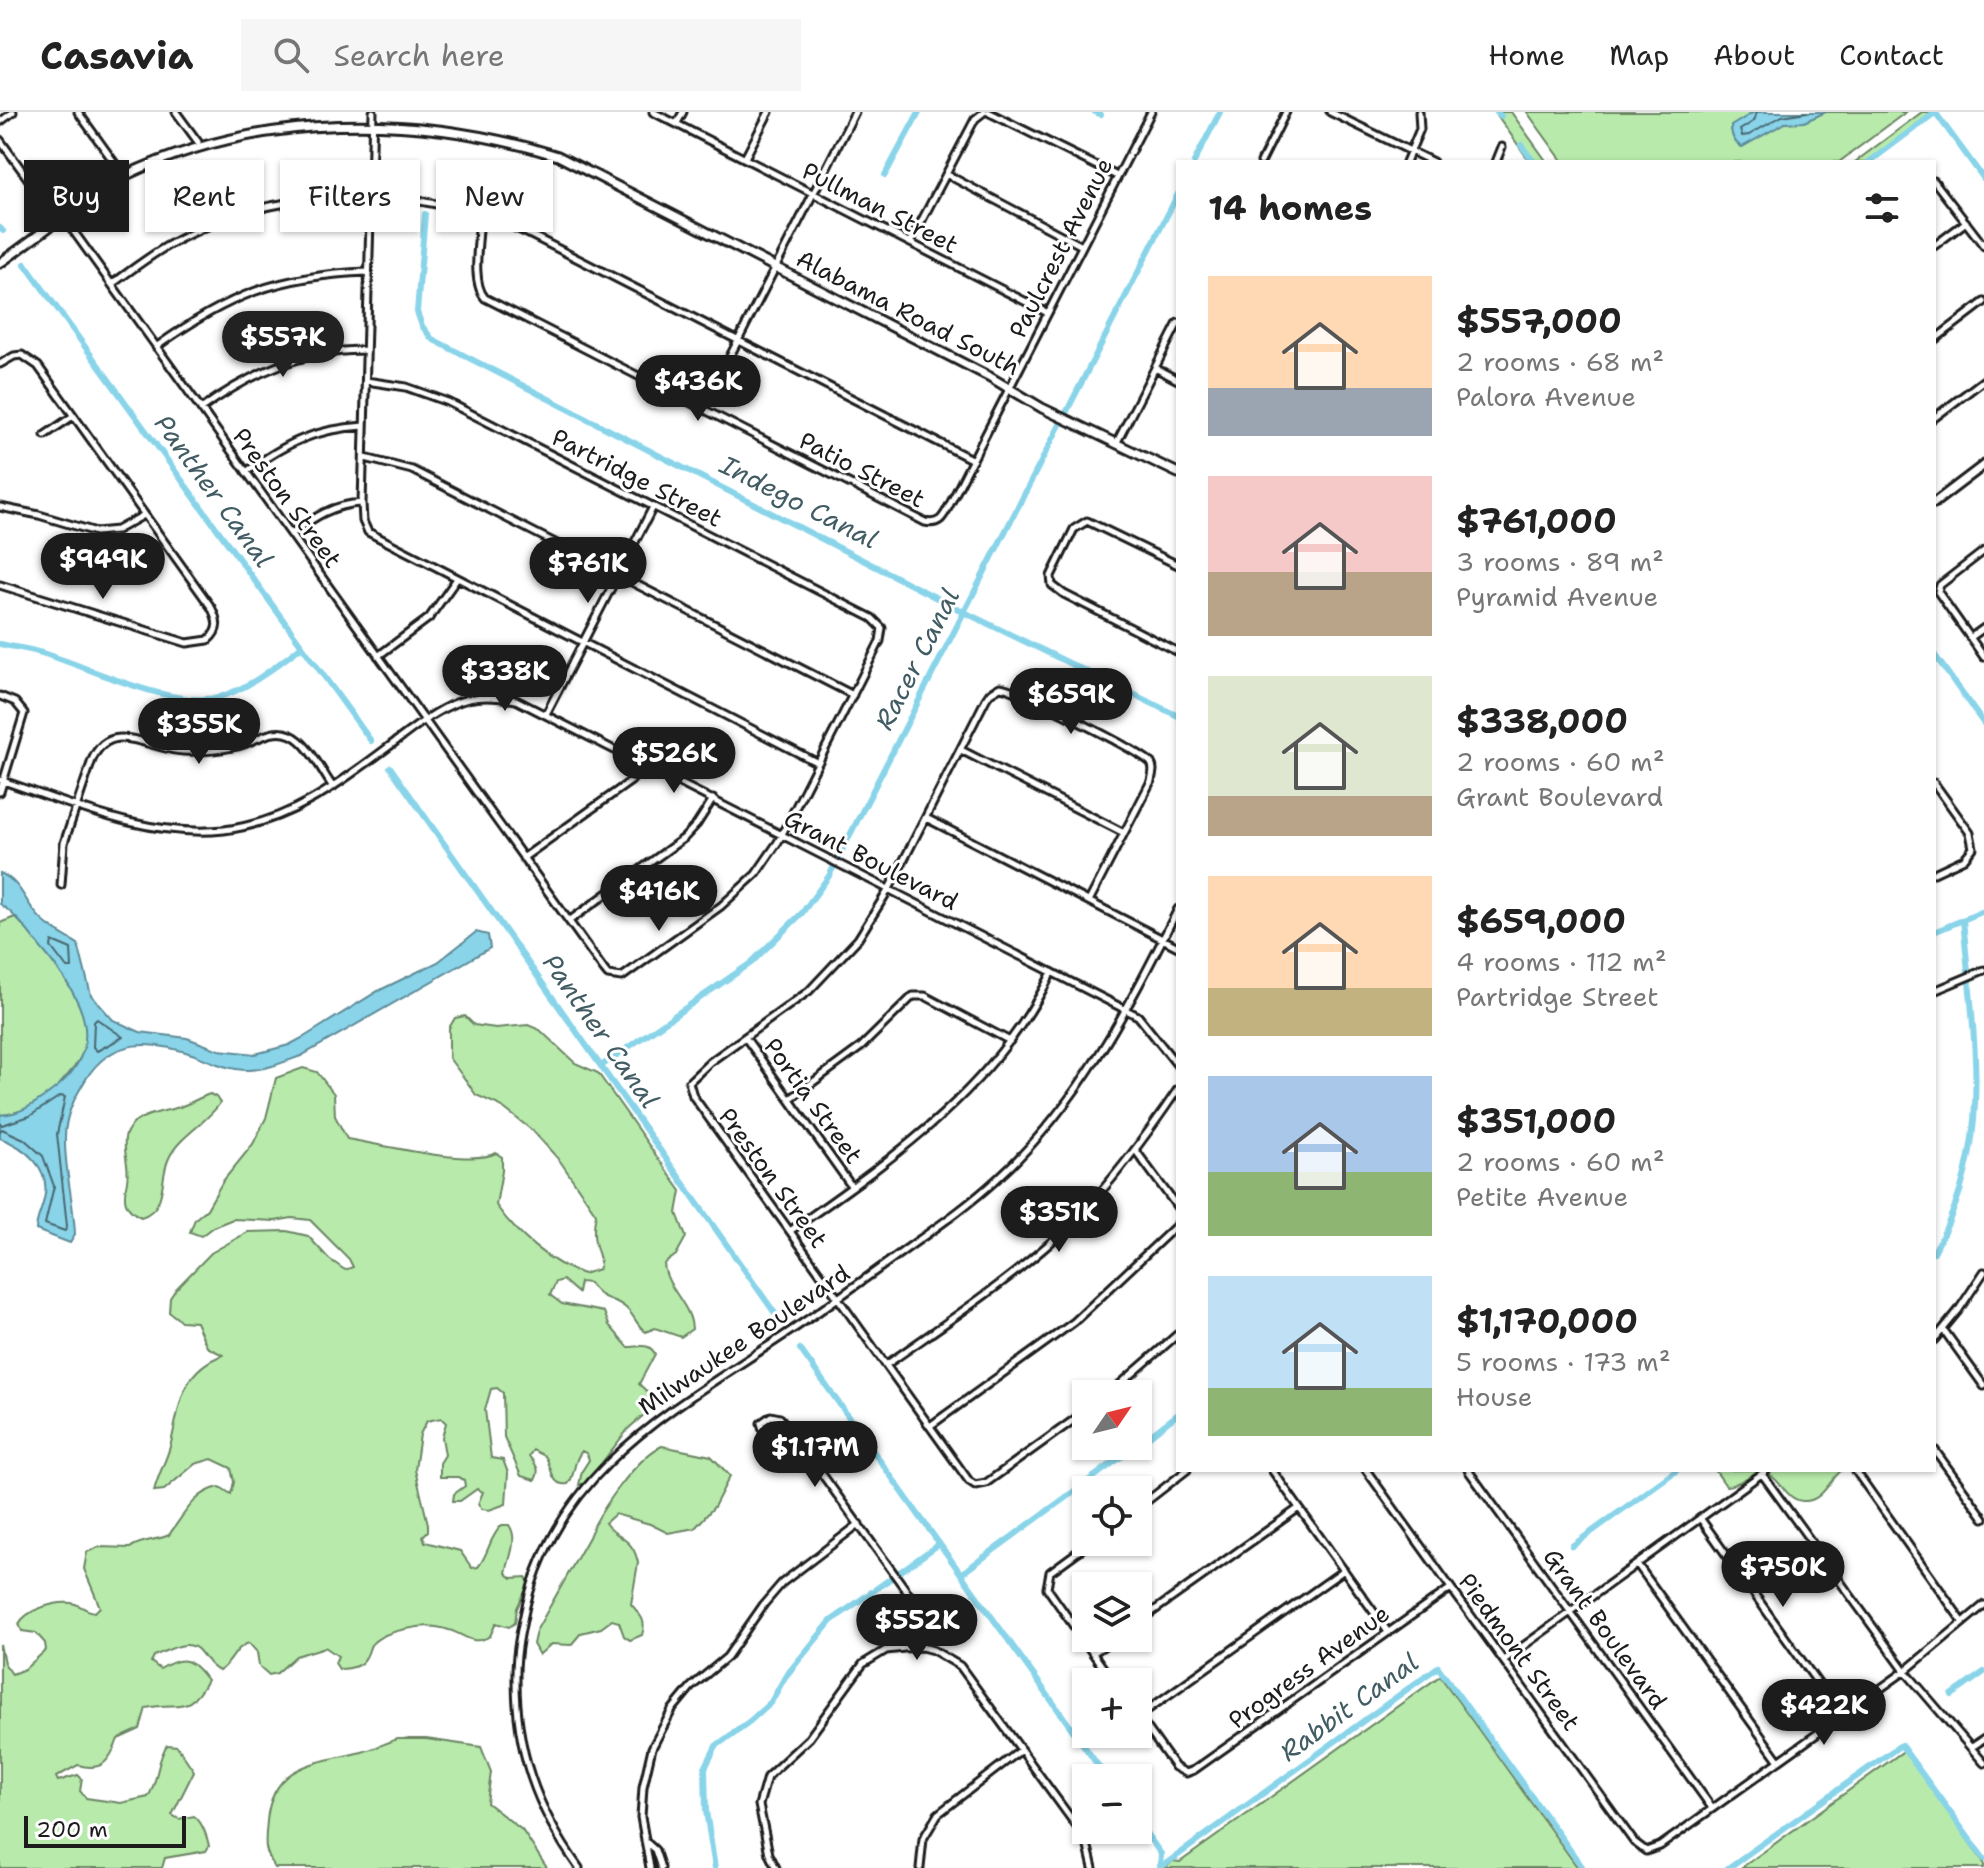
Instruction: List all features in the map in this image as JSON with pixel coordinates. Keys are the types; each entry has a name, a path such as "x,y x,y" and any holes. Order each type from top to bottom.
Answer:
{"street":[{"path":"0,122 13,112"},
{"path":"78,112 112,160"},
{"path":"176,112 198,142"},
{"name":"Pullman Street","path":"653,112 1048,313"},
{"path":"677,123 683,112"},
{"path":"745,158 769,112"},
{"path":"703,409 855,112"},
{"path":"910,243 975,119 986,112 1117,176"},
{"name":"Paulcrest Avenue","path":"932,524 944,517 1151,112"},
{"path":"1262,160 1286,112"},
{"path":"1330,112 1428,160"},
{"path":"1407,160 1421,121 1419,112"},
{"path":"371,160 370,113 383,114"},
{"name":"Alabama Road South","path":"454,123 523,141 558,156 1010,388 1052,413 1176,472"},
{"path":"129,174 198,142 249,126"},
{"name":"Preston Street","path":"0,140 24,171"},
{"path":"1497,160 1502,147"},
{"path":"946,174 1082,246"},
{"path":"1936,184 1984,246"},
{"path":"112,284 165,247 226,220 280,206"},
{"path":"1936,244 1966,222"},
{"path":"0,263 43,232"},
{"name":"Preston Street","path":"71,232 112,284 608,975 622,977 740,890 765,862 876,650"},
{"path":"291,534 328,511 362,503 370,232"},
{"name":"Patio Street","path":"479,232 479,292 498,306 932,524"},
{"path":"525,232 973,460"},
{"path":"156,347 217,307 260,288 308,277 368,272"},
{"path":"1936,338 1984,302"},
{"path":"1117,442 1176,327"},
{"path":"201,409 276,365 313,354 366,350"},
{"path":"0,364 22,355 38,366 215,614 217,628 208,640 194,643 179,641 0,585"},
{"path":"1155,368 1176,379"},
{"path":"1936,416 1984,380"},
{"name":"Partridge Street","path":"366,381 406,387 437,397 872,618 882,628 883,635 876,650"},
{"path":"45,435 73,416"},
{"path":"246,472 305,436 325,430 364,426"},
{"path":"365,458 412,470 853,695"},
{"path":"1936,501 1984,465"},
{"name":"Preston Street","path":"362,503 363,521 368,532 456,580 818,763"},
{"path":"0,507 103,533 123,528 144,515"},
{"path":"546,714 653,507"},
{"path":"1176,564 1087,521 1081,522 1070,535 1052,570 1052,585 1064,594 1176,651"},
{"path":"1984,551 1940,585 1938,592 1984,657"},
{"path":"378,656 429,618 456,580"},
{"path":"1970,638 1984,628"},
{"path":"745,1037 809,991 864,930 889,889 990,693 1000,687 1044,705 1135,752 1151,764 1151,781 1089,901"},
{"path":"0,696 15,702 24,713 0,792"},
{"name":"Grant Boulevard","path":"2,780 143,826 183,831 224,830 279,816 333,787 452,704 484,696 516,700 1126,1010 1143,1020 1176,1063"},
{"path":"61,885 64,843 94,753 102,743 114,737 129,738 173,751 201,752 242,745 274,733 290,735 305,748 333,787"},
{"path":"961,750 1124,833"},
{"path":"523,858 631,781 644,764"},
{"path":"1936,788 1970,833 1973,848 1964,859 1936,872"},
{"path":"569,921 684,838 713,799"},
{"path":"926,818 1176,946"},
{"name":"Milwaukee Boulevard","path":"579,1868 546,1819 536,1796 525,1757 516,1700 516,1652 532,1582 545,1550 566,1513 591,1479 624,1446 952,1217 1013,1165 1074,1094 1126,1010 1176,913"},
{"path":"1936,990 1984,970"},
{"path":"790,1231 904,1149 945,1115 1010,1041 1052,972"},
{"path":"790,1099 861,1047 913,996 925,996 1010,1041"},
{"name":"Preston Street","path":"745,1037 698,1071 689,1082 693,1096 965,1476 975,1485 991,1480 1072,1421"},
{"name":"Portia Street","path":"745,1037 852,1187"},
{"path":"886,1365 1044,1248 1100,1193 1136,1151 1176,1092"},
{"path":"1136,1151 1176,1205"},
{"path":"930,1426 1074,1322 1176,1226"},
{"path":"1936,1338 1983,1275"},
{"path":"1943,1329 1984,1386"},
{"path":"1125,1380 1176,1336"},
{"path":"793,1434 764,1433 761,1423 771,1416 780,1418 793,1434 859,1524 920,1612 922,1647"},
{"path":"1936,1452 1984,1518"},
{"path":"1152,1497 1184,1472"},
{"path":"1273,1472 1388,1632"},
{"name":"Piedmont Street","path":"1367,1472 1634,1842 1646,1851 1660,1846 1712,1808"},
{"name":"Grant Boulevard","path":"1469,1472 1712,1808"},
{"path":"1504,1660 1765,1472 1905,1671 1984,1763"},
{"path":"1856,1472 1962,1621"},
{"path":"1152,1612 1299,1508"},
{"path":"1700,1518 1842,1717"},
{"path":"650,1868 641,1806 645,1772 659,1731 672,1710 697,1682 727,1657 782,1583 859,1524"},
{"path":"1072,1556 1056,1567 1047,1579 1050,1594 1103,1668"},
{"path":"1637,1563 1779,1761"},
{"path":"1152,1706 1344,1570"},
{"name":"Progress Avenue","path":"1152,1735 1175,1767 1186,1773 1199,1767 1451,1588"},
{"path":"1712,1808 1905,1671 1984,1605"},
{"path":"776,1868 769,1854 759,1805 767,1777 809,1738 863,1664 886,1650 922,1647 960,1666 1083,1835 1093,1868"},
{"path":"1972,1747 1984,1739"},
{"path":"920,1868 923,1839 938,1814 1021,1750"},
{"path":"644,1841 655,1850 661,1868"}],"green space":[{"path":"1495,112 1511,112 1546,160 1529,160"},
{"path":"1527,112 1906,112 1842,160 1562,160"},
{"path":"1922,112 1938,112 1875,160 1858,160"},
{"path":"15,917 49,956 72,991 86,1023 87,1037 77,1063 53,1091 24,1109 0,1115 0,923"},
{"path":"465,1016 474,1025 496,1028 528,1025 540,1030 575,1063 598,1073 681,1191 677,1213 686,1237 676,1255 664,1264 669,1281 691,1320 692,1329 681,1337 655,1328 646,1332 623,1305 600,1295 589,1283 580,1282 578,1293 563,1280 556,1282 550,1295 562,1304 604,1312 609,1325 628,1347 644,1346 653,1350 655,1354 639,1384 654,1398 655,1405 629,1428 586,1483 579,1485 582,1471 589,1460 582,1451 568,1484 562,1484 555,1479 545,1456 533,1450 529,1456 538,1470 537,1476 535,1480 521,1476 504,1437 503,1393 497,1388 491,1389 485,1410 491,1458 503,1460 508,1473 506,1504 489,1510 482,1509 478,1504 483,1492 477,1489 460,1501 453,1501 454,1494 465,1486 464,1480 458,1477 440,1477 440,1463 445,1455 442,1437 446,1423 441,1418 427,1421 420,1434 415,1470 428,1524 428,1531 423,1536 425,1542 460,1551 472,1568 478,1567 498,1530 502,1525 509,1525 513,1542 506,1573 512,1578 526,1577 529,1583 517,1608 515,1623 509,1627 496,1623 490,1636 479,1640 435,1627 421,1626 395,1632 375,1641 361,1663 343,1669 335,1663 338,1656 325,1647 296,1656 277,1673 269,1675 259,1666 257,1652 249,1643 240,1648 219,1671 191,1646 178,1646 154,1656 151,1662 160,1669 186,1661 207,1680 188,1703 146,1708 140,1729 118,1739 104,1763 93,1767 78,1765 56,1777 58,1781 78,1775 82,1779 80,1791 86,1798 121,1803 148,1797 163,1751 167,1745 177,1746 194,1771 172,1815 179,1819 194,1816 197,1819 208,1842 206,1851 165,1858 162,1868 0,1868 0,1644 4,1663 12,1674 25,1669 46,1650 45,1643 36,1633 22,1631 19,1624 23,1619 57,1603 74,1604 95,1612 100,1607 84,1569 87,1552 99,1547 130,1548 169,1535 190,1505 203,1494 220,1487 231,1494 234,1482 231,1468 212,1459 195,1464 164,1490 154,1491 169,1449 180,1402 190,1379 209,1362 223,1355 207,1347 196,1322 181,1321 169,1312 170,1298 211,1253 248,1232 287,1231 308,1236 329,1259 345,1270 353,1267 349,1259 310,1220 233,1219 201,1236 190,1232 195,1219 207,1209 223,1181 253,1144 266,1118 276,1078 303,1068 317,1072 334,1094 335,1116 347,1139 446,1156 483,1157 496,1153 502,1157 502,1171 496,1205 513,1226 547,1256 572,1270 584,1274 599,1269 600,1259 594,1235 596,1214 560,1161 533,1131 501,1106 476,1095 449,1058 449,1028 455,1018"},
{"path":"210,1094 220,1103 173,1150 155,1207 141,1217 135,1214 125,1198 128,1170 125,1138 128,1131 138,1120"},
{"path":"662,1446 711,1456 730,1476 714,1507 695,1528 668,1533 615,1514 605,1523 629,1543 636,1555 638,1563 631,1604 643,1622 642,1635 630,1640 624,1636 619,1622 612,1620 601,1628 581,1633 571,1645 551,1644 539,1655 533,1644 536,1631 601,1514 631,1473"},
{"path":"1716,1472 1840,1472 1816,1498 1803,1501 1791,1496 1768,1474 1757,1473 1726,1486"},
{"path":"1440,1676 1578,1868 1165,1868 1173,1861 1180,1862"},
{"path":"397,1739 426,1739 481,1747 491,1772 487,1803 522,1830 547,1868 275,1868 266,1846 267,1821 271,1802 287,1777 313,1763 366,1751"},
{"path":"1905,1750 1984,1863 1984,1868 1741,1868"}],"water":[{"path":"1754,112 1826,112 1804,122 1785,123 1742,147 1734,138 1731,126"},
{"path":"0,873 16,885 44,922 78,944 91,995 113,1020 140,1032 187,1038 219,1050 255,1054 289,1045 378,991 438,962 476,932 488,935 490,948 301,1056 268,1067 234,1069 179,1050 148,1045 121,1049 108,1055 86,1079 65,1129 75,1235 70,1243 36,1230 44,1199 44,1178 27,1153 0,1138 0,1115 32,1105 69,1076 80,1058 85,1040 84,1021 68,984 17,919 0,904"}],"waterway":[{"path":"885,175 919,112"},
{"path":"1095,112 1101,115"},
{"name":"Racer Canal","path":"1195,160 1220,112"},
{"path":"1497,112 1501,116"},
{"path":"1935,112 1984,179"},
{"path":"1872,160 1936,112"},
{"path":"1521,145 1532,160"},
{"name":"Racer Canal","path":"601,1066 751,963 802,913 829,876 1176,198"},
{"name":"Indego Canal","path":"425,214 417,312 422,326 432,339 964,612 1176,715"},
{"name":"Panther Canal","path":"0,228 3,231"},
{"name":"Panther Canal","path":"25,264 371,741"},
{"path":"0,644 42,653 155,692 200,699 219,697 242,688 302,646"},
{"path":"1936,657 1984,724"},
{"name":"Panther Canal","path":"390,767 779,1319"},
{"path":"1936,931 1984,911"},
{"path":"1963,920 1968,972"},
{"path":"1936,1248 1962,1185 1970,1153 1976,1087 1969,981"},
{"name":"Panther Canal","path":"800,1349 1097,1764"},
{"path":"1152,1434 1176,1416"},
{"path":"961,1574 1117,1460"},
{"path":"1572,1546 1674,1472"},
{"path":"715,1868 706,1811 705,1768 716,1746 771,1702 785,1677 831,1621 939,1544"},
{"name":"Rabbit Canal","path":"1160,1868 1438,1667 1583,1868"},
{"path":"1952,1695 1984,1672"},
{"name":"Rabbit Canal","path":"1728,1868 1901,1745 1984,1859"},
{"name":"Panther Canal","path":"1152,1841 1161,1854 1160,1867"}]}
